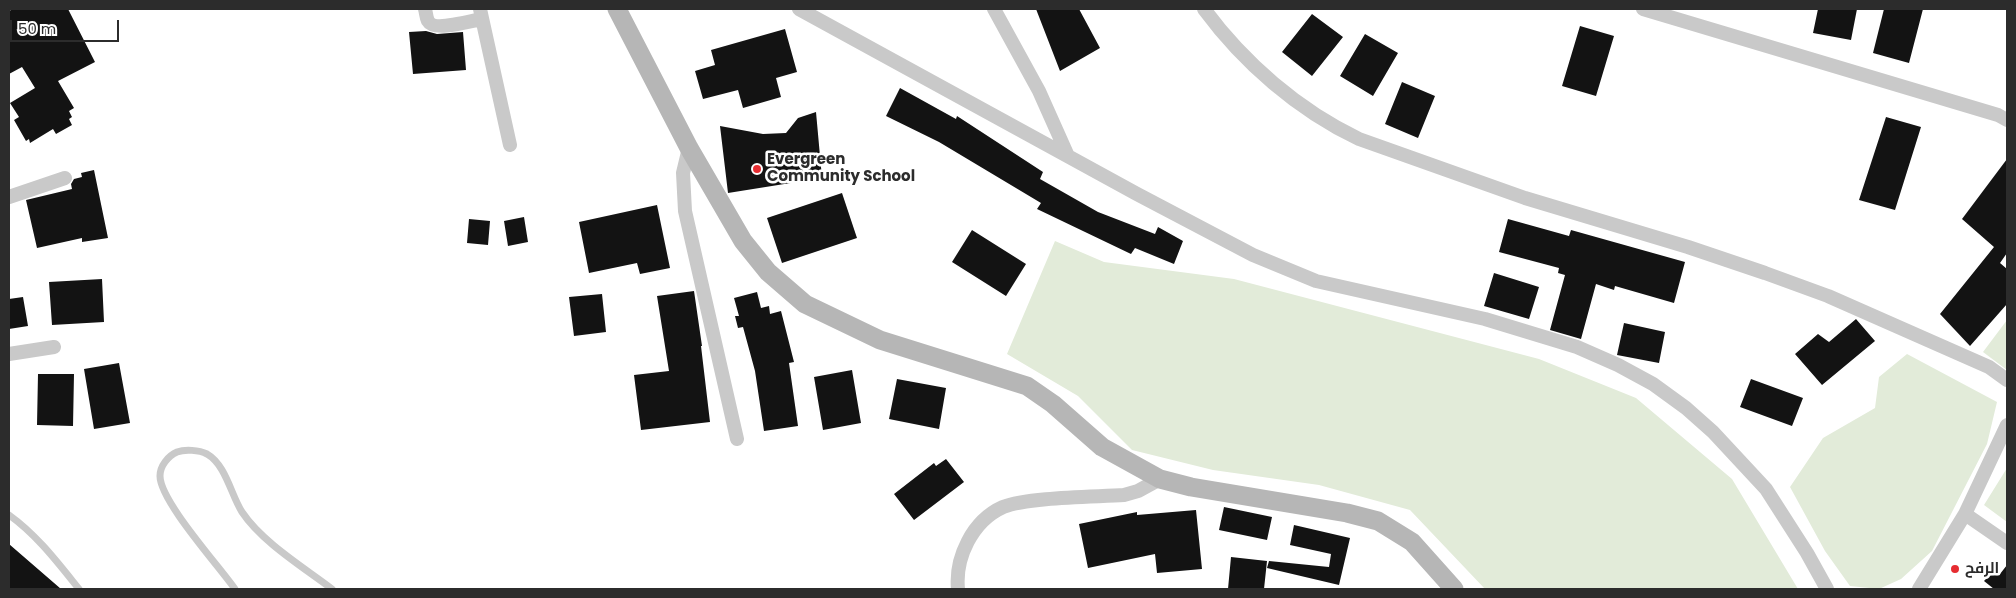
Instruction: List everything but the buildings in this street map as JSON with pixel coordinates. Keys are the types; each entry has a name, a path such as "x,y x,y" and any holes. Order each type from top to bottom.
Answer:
{"street":[{"path":"425,9 428,21 432,26 440,27 481,14 510,145"},
{"path":"617,9 689,148 743,241 768,272 805,304 880,340 1026,386 1053,404 1102,447 1160,479 1347,513 1378,521 1412,542 1454,589"},
{"path":"800,9 1206,231 1294,272 1316,281 1485,318 1578,347 1618,365 1652,384 1686,408 1713,432 1766,489 1808,553 1827,589"},
{"path":"994,9 1039,92 1068,156"},
{"path":"1204,9 1220,30 1247,59 1291,97 1340,130 1359,140 1525,198 1688,247 1828,296 1989,367 2007,380"},
{"path":"1643,9 1998,115 2007,120"},
{"path":"689,148 683,173 685,211 737,439"},
{"path":"9,197 65,178"},
{"path":"9,354 54,347"},
{"path":"1919,589 1965,514 2007,425"},
{"path":"958,589 959,560 968,539 1001,508 1026,502 1124,495 1138,491 1160,479"},
{"path":"1965,514 2007,543"}],"lane":[{"path":"235,589 167,499 160,475 166,460 178,452 193,450 206,454 217,462 242,512 261,533 332,589"},
{"path":"9,515 41,544 79,589"}],"green space":[{"path":"1055,241 1104,262 1234,279 1539,359 1636,398 1732,479 1798,589 1485,589 1410,510 1319,485 1213,470 1132,450 1078,396 1007,354"},
{"path":"2007,320 2007,370 1983,352"},
{"path":"1907,354 1997,402 1987,444 1932,551 1901,579 1879,589 1850,586 1825,551 1790,487 1823,438 1875,408 1879,377"},
{"path":"2007,468 2007,522 1984,505"}],"place":[{"name":"Evergreen Community School","path":"757,169"},
{"name":"الرفح","path":"1955,569"}]}
